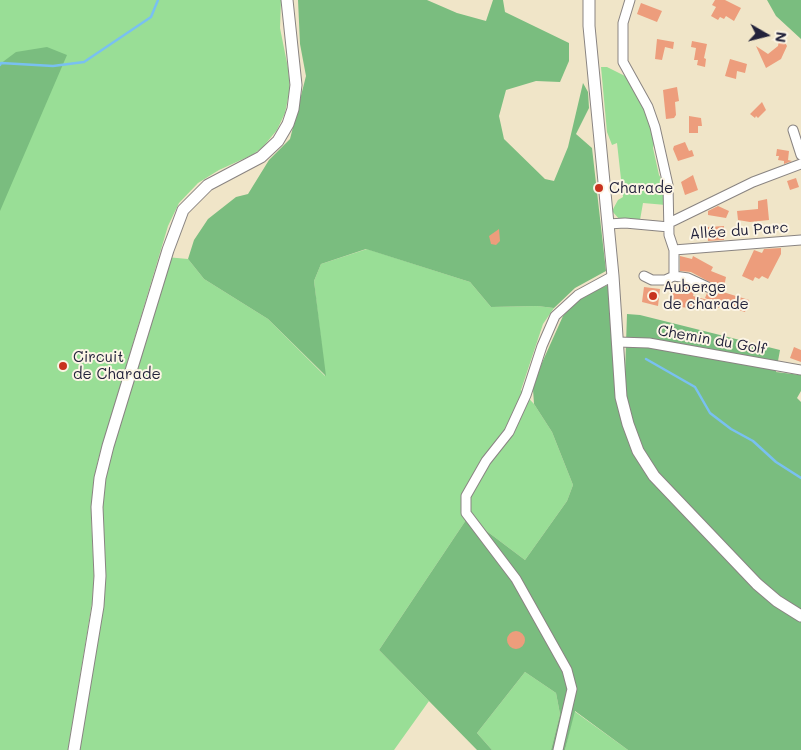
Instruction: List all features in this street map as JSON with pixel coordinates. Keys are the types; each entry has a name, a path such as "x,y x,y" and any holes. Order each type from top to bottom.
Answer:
{"street":[{"path":"74,750 99,592 97,507 100,478 108,446 168,250 183,210 208,185 261,157 278,141 288,124 295,102 296,85 287,0"},
{"path":"589,0 589,26 613,276 621,397 638,451 654,476 758,584 778,601 801,616"},
{"name":"Allée du Parc","path":"630,0 623,23 623,62 648,107 655,127 668,185 669,239 674,250 801,240"},
{"path":"793,130 801,155"},
{"path":"608,224 669,225 753,182 801,164"},
{"path":"674,250 674,276"},
{"path":"558,750 572,689 566,670 516,579 466,513 466,496 486,461 509,432 526,395 542,346 555,316 578,295 613,276"},
{"path":"644,276 652,280 666,280 674,276 688,278 712,289"},
{"name":"Chemin du Golf","path":"618,342 649,343 801,370"}],"green space":[{"name":"Circuit de Charade","path":"0,0 281,0 280,28 290,88 285,113 277,130 262,148 198,183 179,203 168,226 98,460 93,485 91,516 94,575 92,603 68,750 0,750"},
{"path":"298,0 427,0 457,13 486,21 493,0 503,0 505,12 569,43 569,61 560,82 536,81 506,90 499,116 504,139 545,179 554,181 568,147 583,83 588,92 589,108 576,134 592,148 606,271 575,288 554,308 537,306 491,307 470,282 366,249 321,264 314,281 326,376 268,319 204,279 188,259 194,240 208,219 236,197 248,194 269,160 290,139 306,76 300,44"},
{"path":"767,0 801,0 801,39 776,16"},
{"path":"47,47 67,55 0,211 0,64 16,52"},
{"path":"601,67 607,67 629,78 648,113 655,140 653,148 659,175 666,187 666,205 643,203 640,220 620,220 612,211 618,200 623,197 617,143 612,145 607,132"},
{"path":"367,249 470,282 491,307 537,306 554,308 543,324 521,390 534,404 552,432 573,485 567,501 525,560 468,517 379,650 429,701 394,750 76,750 98,606 98,499 166,257 188,259 204,279 268,319 325,376 314,281 321,264"},
{"path":"608,285 615,376 625,374 627,314 640,315 780,350 776,372 801,375 801,391 797,398 801,402 801,750 628,750 575,711 565,750 551,750 560,714 556,693 525,672 477,733 492,750 477,750 379,650 468,517 525,560 567,501 573,485 552,432 534,404 533,389 541,365 563,316 574,303"},
{"path":"525,672 556,693 560,714 551,750 492,750 477,733"},
{"path":"574,711 628,750 565,750"}],"building":[{"path":"715,0 725,0 741,8 734,21 726,16 724,19 720,17 718,20 711,16 716,7 712,5"},
{"path":"641,3 662,11 657,22 637,14"},
{"path":"657,39 674,42 673,49 665,47 662,60 655,59"},
{"path":"783,39 787,46 781,59 766,68 756,46 768,54 778,46 779,40"},
{"path":"692,41 707,44 704,58 706,59 705,67 697,65 698,60 694,60 696,48 691,47"},
{"path":"730,59 747,64 745,73 737,71 736,79 725,76"},
{"path":"677,87 679,101 675,102 676,115 674,118 666,119 663,90"},
{"path":"762,102 766,110 758,118 756,116 755,118 750,114"},
{"path":"689,116 701,118 702,126 698,126 698,133 689,133"},
{"path":"685,142 689,151 692,150 694,156 678,161 673,149 674,146"},
{"path":"777,149 789,151 788,160 792,161 784,164 784,161 778,160 779,156 776,156"},
{"path":"693,175 698,190 685,195 681,182"},
{"path":"796,178 799,187 790,190 787,181"},
{"path":"767,199 769,220 750,222 738,220 737,211 758,209 758,201"},
{"path":"718,206 729,211 726,218 708,215 708,211"},
{"path":"724,226 724,240 708,241 707,227"},
{"path":"499,229 500,241 496,245 491,244 489,236"},
{"path":"781,248 781,254 768,279 762,276 759,279 755,277 753,281 742,276 754,250 762,253 764,249"},
{"path":"680,256 692,259 693,256 713,267 711,271 726,277 723,292 749,300 745,312 722,305 718,308 716,303 705,298 707,293 716,294 717,286 691,272 680,271"},
{"path":"674,283 686,284 695,288 693,296 708,300 704,308 670,307"},
{"path":"644,287 660,289 658,306 642,302"},
{"path":"794,347 801,350 801,362 790,358"},
{"path":"516,631 522,634 525,640 522,646 516,649 510,646 507,640 510,634"}],"waterway":[{"path":"0,65 1,63 53,66 84,62 151,17 158,0"},
{"path":"646,359 695,387 710,413 731,429 753,441 776,462 801,478"}],"place":[{"name":"Charade","path":"599,188"},
{"name":"Auberge de charade","path":"653,296"},
{"name":"Circuit de Charade","path":"63,366"}]}
